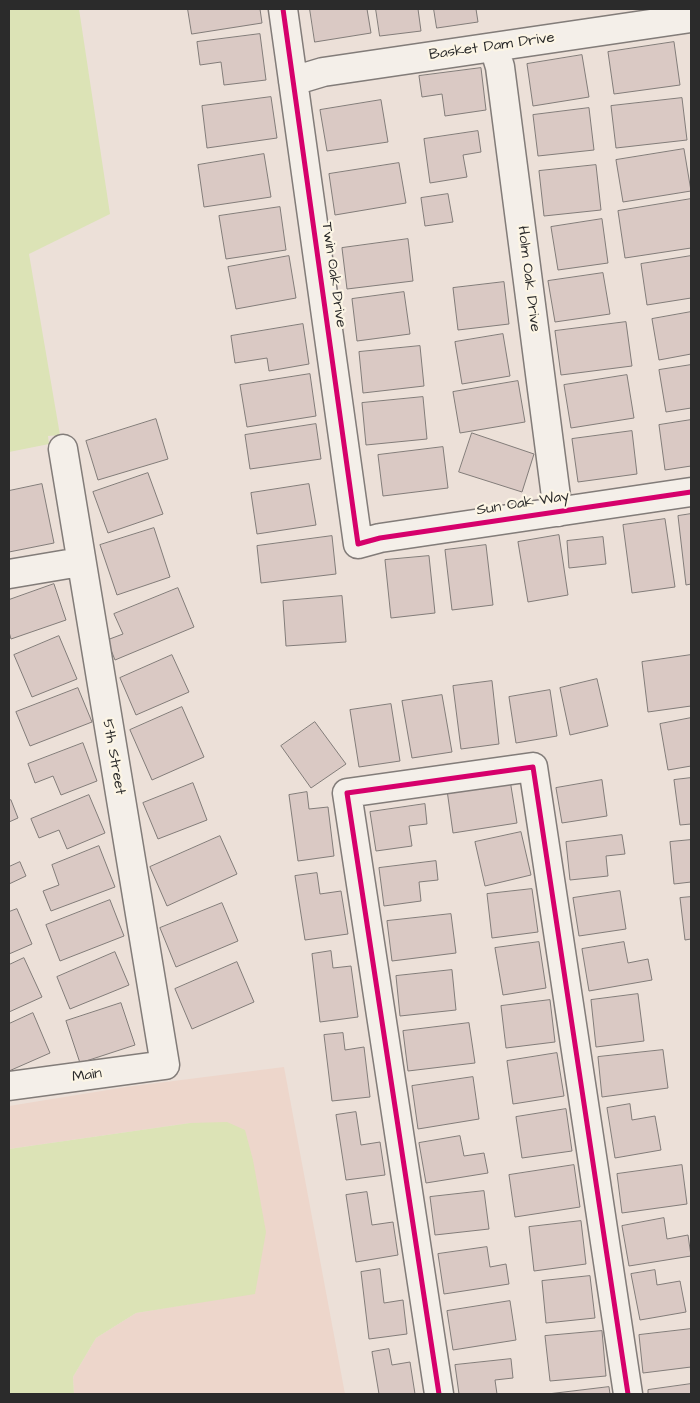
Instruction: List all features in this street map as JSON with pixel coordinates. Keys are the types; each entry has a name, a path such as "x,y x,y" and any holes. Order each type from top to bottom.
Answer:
{"street":[{"name":"Twin Oak Drive","path":"283,9 358,544"},
{"name":"Basket Dam Drive","path":"293,81 323,72 494,47 690,26"},
{"name":"Holm Oak Drive","path":"494,47 500,67 558,512"},
{"name":"5th Street","path":"63,449 80,562 165,1066"},
{"name":"Sun Oak Way","path":"358,544 380,538 691,492"},
{"path":"9,574 80,562"},
{"path":"439,1394 347,793 533,768 628,1394"},
{"name":"Main","path":"9,1086 165,1066"}],"shaded area":[{"path":"284,1067 345,1394 74,1394 73,1377 96,1338 136,1313 255,1293 190,1123 9,1149 9,1106 126,1087"}],"green space":[{"path":"9,9 79,9 110,214 29,254 60,435 48,436 49,444 9,452"},
{"path":"227,1122 245,1130 253,1160 266,1232 255,1294 136,1313 96,1338 73,1377 74,1394 9,1394 9,1149 190,1123"}],"building":[{"path":"188,9 260,9 262,23 192,34"},
{"path":"310,9 367,9 371,33 315,42"},
{"path":"376,9 418,9 421,31 380,36"},
{"path":"434,9 476,9 478,22 437,28"},
{"path":"260,34 266,80 224,85 221,62 200,65 197,42"},
{"path":"674,42 680,85 614,94 608,52"},
{"path":"582,55 589,97 533,106 527,64"},
{"path":"481,68 486,110 445,116 442,94 422,97 419,76"},
{"path":"271,97 277,138 207,148 202,106"},
{"path":"682,98 687,140 616,148 611,106"},
{"path":"381,100 388,142 327,151 320,110"},
{"path":"589,108 594,150 538,156 533,115"},
{"path":"478,131 481,152 463,155 467,177 430,183 424,139"},
{"path":"684,149 691,191 623,202 616,160"},
{"path":"264,154 271,197 204,207 198,165"},
{"path":"399,163 406,203 335,215 329,174"},
{"path":"596,165 601,210 544,216 539,171"},
{"path":"448,194 453,222 425,226 421,198"},
{"path":"691,199 691,248 625,258 618,211"},
{"path":"280,207 286,250 226,259 219,216"},
{"path":"602,219 608,263 558,270 551,227"},
{"path":"408,239 413,281 347,289 342,248"},
{"path":"289,256 296,298 236,309 228,267"},
{"path":"691,256 691,298 647,305 641,264"},
{"path":"603,273 610,314 555,322 548,281"},
{"path":"504,282 509,324 458,330 453,288"},
{"path":"404,292 410,334 357,341 352,299"},
{"path":"691,312 691,354 659,360 652,319"},
{"path":"626,322 632,366 561,375 555,331"},
{"path":"303,324 309,364 269,371 267,358 235,363 231,336"},
{"path":"503,334 510,376 462,384 455,342"},
{"path":"420,346 424,386 363,393 359,352"},
{"path":"691,365 691,408 666,412 659,370"},
{"path":"310,374 316,416 247,427 240,385"},
{"path":"627,375 634,418 571,428 564,385"},
{"path":"518,381 525,422 460,433 453,392"},
{"path":"423,397 427,439 366,445 362,403"},
{"path":"156,419 168,459 98,480 86,441"},
{"path":"691,420 691,466 665,470 659,425"},
{"path":"316,424 321,459 250,469 245,435"},
{"path":"632,431 637,474 578,482 572,439"},
{"path":"472,433 534,454 522,492 459,472"},
{"path":"443,447 448,488 383,496 378,455"},
{"path":"148,473 163,514 108,533 93,492"},
{"path":"42,484 54,543 9,552 9,491"},
{"path":"309,484 316,525 257,534 251,493"},
{"path":"691,514 691,584 686,585 678,516"},
{"path":"665,519 675,587 632,593 623,525"},
{"path":"154,528 170,577 117,595 100,545"},
{"path":"559,535 568,595 528,602 518,542"},
{"path":"332,536 336,574 261,583 257,546"},
{"path":"603,537 606,564 569,568 567,541"},
{"path":"486,545 493,605 452,610 445,550"},
{"path":"429,556 435,613 391,618 385,560"},
{"path":"54,584 66,620 11,639 9,632 9,600"},
{"path":"178,588 194,627 115,660 107,640 123,634 114,614"},
{"path":"342,596 346,642 286,646 283,601"},
{"path":"59,636 77,679 32,697 14,655"},
{"path":"172,655 189,692 136,715 120,678"},
{"path":"691,655 691,706 648,712 642,662"},
{"path":"597,679 608,726 570,735 560,688"},
{"path":"492,681 499,744 461,749 453,686"},
{"path":"78,688 92,722 30,746 16,712"},
{"path":"550,690 557,736 516,743 509,697"},
{"path":"442,695 452,752 412,758 402,701"},
{"path":"391,704 400,761 359,767 350,710"},
{"path":"182,707 204,757 152,780 130,730"},
{"path":"691,718 691,766 668,770 660,724"},
{"path":"315,722 346,764 311,788 281,746"},
{"path":"83,743 97,781 61,795 53,776 35,783 28,764"},
{"path":"691,778 691,824 680,825 674,780"},
{"path":"510,780 517,823 453,833 447,790"},
{"path":"602,780 607,816 562,823 556,788"},
{"path":"193,783 207,820 158,839 143,803"},
{"path":"307,792 309,809 328,807 334,856 298,861 289,795"},
{"path":"89,795 105,833 67,849 59,830 39,838 31,819"},
{"path":"11,800 18,818 9,822 9,801"},
{"path":"425,804 427,824 409,826 412,846 376,851 370,812"},
{"path":"521,832 531,875 485,886 475,842"},
{"path":"622,835 625,854 606,856 608,876 570,880 566,842"},
{"path":"220,836 237,874 167,906 150,867"},
{"path":"691,840 691,882 674,884 670,842"},
{"path":"99,846 115,887 51,911 43,891 59,885 52,865"},
{"path":"436,861 438,880 419,882 421,901 384,906 379,868"},
{"path":"20,862 26,876 9,884 9,867"},
{"path":"317,873 320,894 341,891 348,934 305,940 295,876"},
{"path":"532,889 538,932 492,938 487,894"},
{"path":"620,891 626,929 579,936 573,898"},
{"path":"691,897 691,939 685,940 680,898"},
{"path":"110,900 124,936 60,961 46,925"},
{"path":"222,903 238,941 176,967 160,928"},
{"path":"17,909 32,944 9,954 9,912"},
{"path":"451,914 456,953 392,961 387,921"},
{"path":"539,942 546,988 503,995 495,948"},
{"path":"624,942 628,963 648,959 652,980 589,991 582,949"},
{"path":"331,951 333,968 351,966 358,1017 320,1022 312,954"},
{"path":"115,952 129,985 70,1009 57,977"},
{"path":"24,958 42,997 9,1012 9,965"},
{"path":"237,962 254,1002 192,1029 175,989"},
{"path":"452,970 456,1010 400,1016 396,976"},
{"path":"638,994 644,1041 596,1047 591,1000"},
{"path":"550,1000 555,1042 506,1048 501,1006"},
{"path":"121,1003 135,1045 80,1063 66,1021"},
{"path":"33,1013 50,1053 9,1071 9,1024"},
{"path":"469,1023 475,1063 408,1071 403,1031"},
{"path":"343,1033 345,1050 364,1047 370,1097 332,1101 324,1035"},
{"path":"663,1050 668,1088 602,1097 598,1057"},
{"path":"557,1053 564,1096 513,1104 507,1061"},
{"path":"473,1077 479,1119 418,1129 412,1086"},
{"path":"630,1104 632,1120 655,1116 661,1150 615,1158 607,1108"},
{"path":"566,1109 572,1151 522,1158 516,1117"},
{"path":"356,1112 361,1145 380,1142 385,1175 346,1180 336,1115"},
{"path":"460,1136 464,1156 484,1153 488,1173 426,1183 419,1143"},
{"path":"574,1165 580,1207 515,1217 509,1175"},
{"path":"682,1165 687,1204 622,1213 617,1174"},
{"path":"484,1191 489,1229 435,1235 430,1197"},
{"path":"367,1192 372,1225 393,1222 398,1255 356,1262 346,1195"},
{"path":"664,1218 667,1239 688,1235 691,1256 629,1266 622,1226"},
{"path":"581,1221 586,1264 534,1271 529,1227"},
{"path":"487,1247 490,1267 506,1264 509,1284 444,1294 438,1254"},
{"path":"380,1269 384,1303 403,1300 407,1334 369,1339 361,1272"},
{"path":"655,1270 657,1285 680,1281 686,1312 640,1320 631,1274"},
{"path":"590,1276 595,1318 546,1323 542,1281"},
{"path":"510,1301 516,1340 453,1350 447,1311"},
{"path":"691,1329 691,1367 643,1373 639,1335"},
{"path":"602,1331 606,1376 550,1381 545,1336"},
{"path":"389,1349 392,1365 410,1362 415,1394 379,1394 372,1352"},
{"path":"511,1359 513,1378 495,1380 497,1394 459,1394 455,1365"},
{"path":"691,1384 691,1394 648,1394 648,1390"},
{"path":"609,1387 610,1394 548,1394"}],"cycle path":[{"path":"283,9 358,544 380,538 691,492"},
{"path":"439,1394 347,793 533,767 628,1394"}]}
